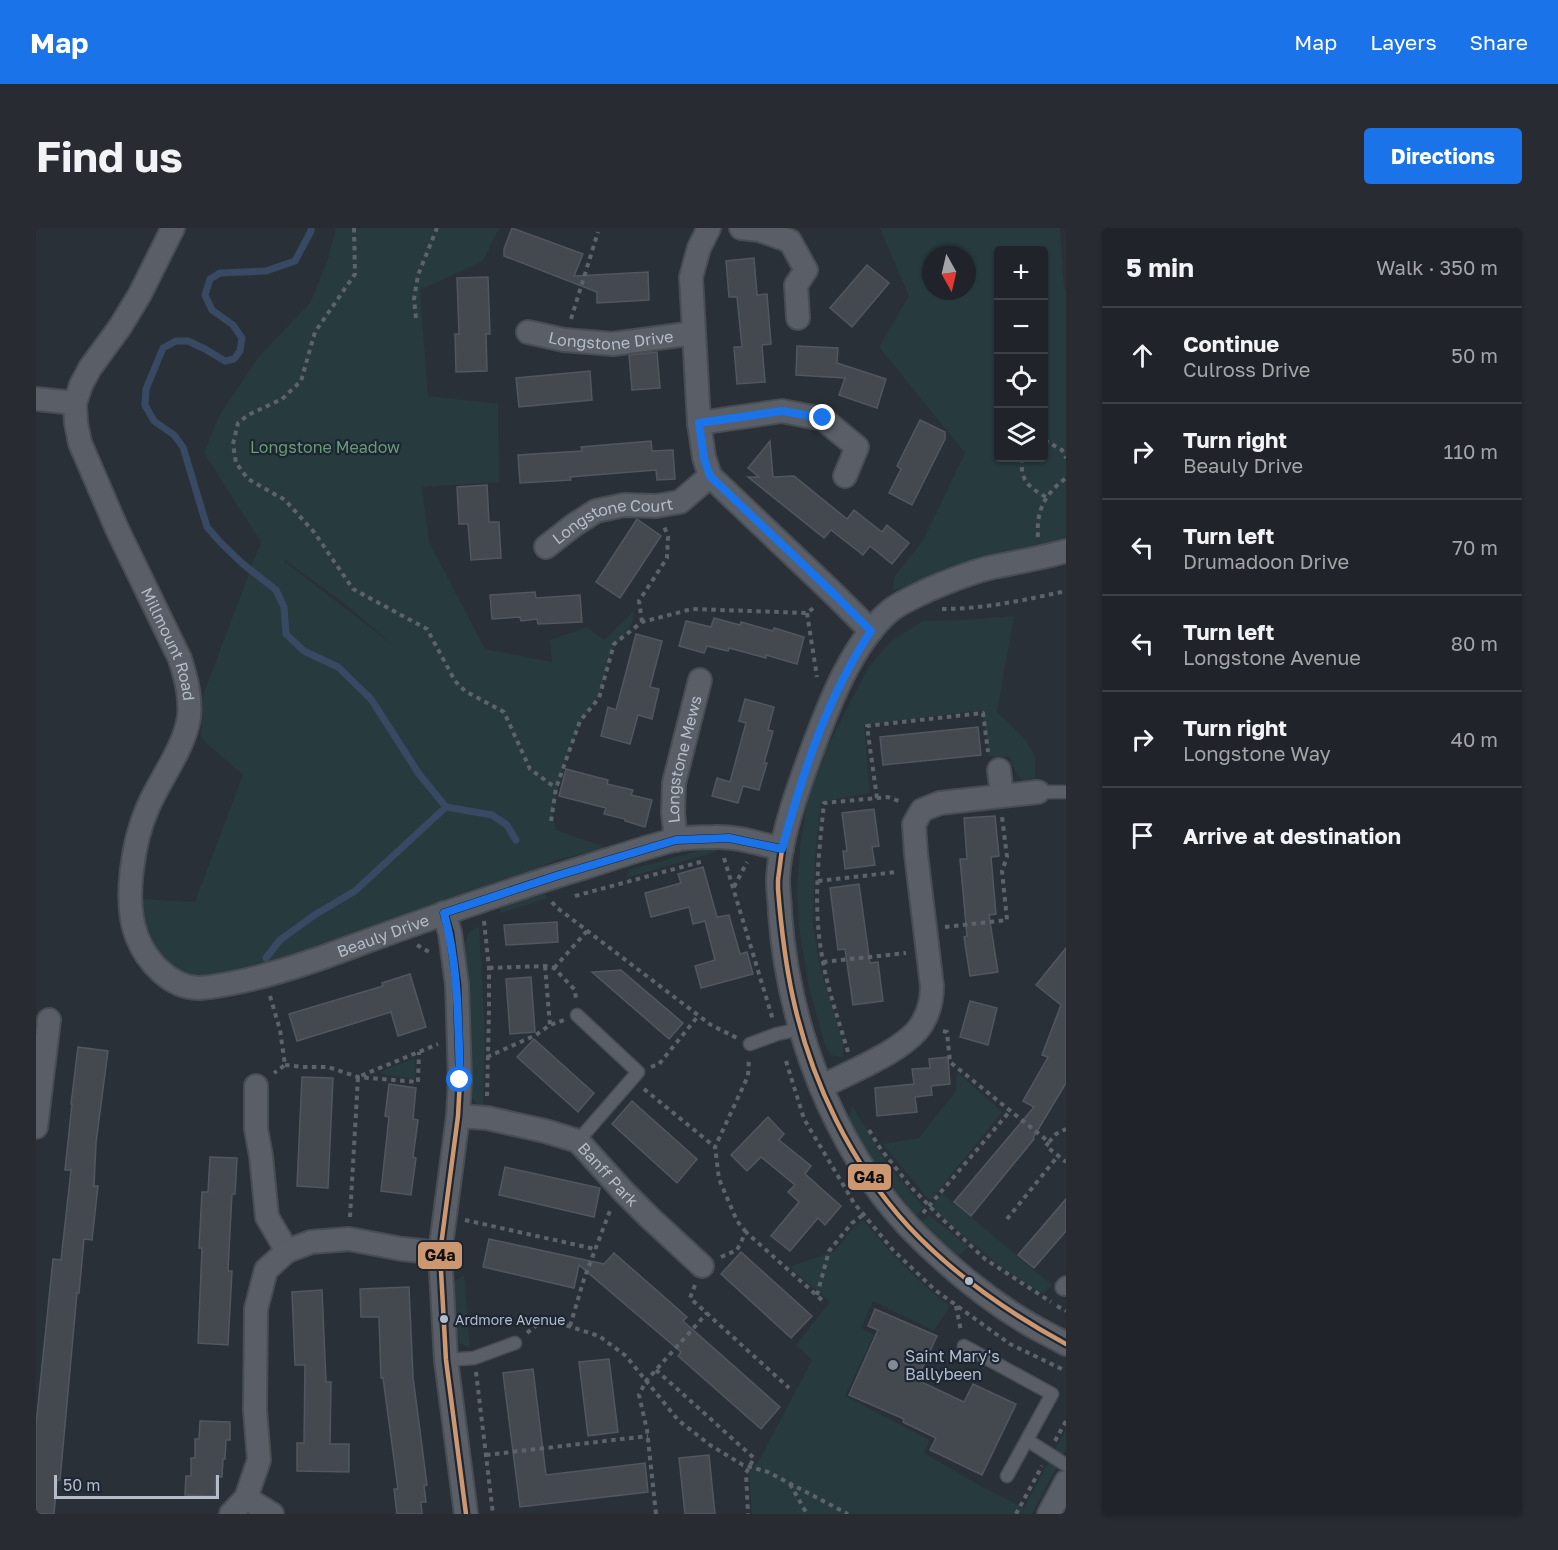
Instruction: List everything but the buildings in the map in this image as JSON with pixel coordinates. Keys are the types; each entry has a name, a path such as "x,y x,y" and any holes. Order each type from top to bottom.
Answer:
{"street":[{"name":"Millmount Road","path":"173,228 140,294 120,327 90,368 75,403 80,443 117,529 180,659 187,681 189,718 184,735 148,806 139,830 132,861 132,915 136,934 144,952 156,967 168,977 182,984 198,988 265,977"},
{"path":"709,228 699,248 691,277 699,423 704,458 710,476 871,631"},
{"path":"741,228 759,230 790,241 806,270 796,285 798,318"},
{"name":"Longstone Drive","path":"528,332 564,340 613,344 694,333"},
{"path":"36,399 75,403"},
{"path":"699,423 782,411 823,418 857,447 845,476"},
{"name":"Longstone Court","path":"546,548 574,525 596,511 624,505 656,506 680,502 710,476"},
{"path":"1066,551 1040,559 991,568 945,583 892,609 871,631 833,698 808,760 782,849 778,881 782,936 789,983 800,1029 821,1088 857,1157 908,1226 938,1255 978,1289 1027,1323 1066,1344"},
{"name":"Longstone Mews","path":"676,840 673,813 674,783 700,680"},
{"path":"999,770 1002,795"},
{"path":"821,1088 906,1041 922,1024 932,1003 914,824 922,810 940,803 1038,792"},
{"name":"Beauly Drive","path":"265,977 444,913 676,840 729,838 782,849"},
{"path":"444,913 450,933 457,985 460,1080 458,1116 440,1253 446,1360 466,1514"},
{"path":"36,1127 49,1020"},
{"path":"256,1086 256,1129 267,1217 287,1251"},
{"name":"Banff Park","path":"458,1116 487,1118 578,1141 649,1218 702,1266"},
{"path":"272,1514 239,1506 260,1460 255,1410 256,1309 266,1270 287,1251 311,1242 349,1239 402,1249 440,1253"},
{"path":"1055,1512 1066,1482"}],"lane":[{"path":"1038,792 1064,792"},
{"path":"577,1015 638,1072 578,1141"},
{"path":"750,1044 777,1034 800,1029"},
{"path":"446,1360 474,1358 515,1342"},
{"path":"964,1346 1052,1394 1007,1476"},
{"path":"1027,1440 1066,1465"}],"path":[{"path":"354,228 355,274 315,332 301,381 282,399 248,415 238,423 233,444 236,463 248,479 285,500 314,532 353,589 427,629 455,681 465,691 504,712 530,769 556,788"},
{"path":"416,318 414,299 418,275 437,228"},
{"path":"564,340 598,232"},
{"path":"1048,442 1062,450 1066,459"},
{"path":"1022,462 1022,474 1028,484 1047,497"},
{"path":"1040,559 1038,529 1041,505 1056,486 1066,478"},
{"path":"642,622 639,601 667,558 668,537 656,506"},
{"path":"937,608 965,609 1004,604 1066,591"},
{"path":"551,821 556,788 580,721 599,698 614,644 642,622 692,609 807,613 818,683 833,698"},
{"path":"877,798 867,726 983,713 989,758 999,770"},
{"path":"823,962 1007,920 1002,871 1007,857 1002,795"},
{"path":"845,1061 848,1052 827,982 817,914 818,855 824,803 888,797 922,810"},
{"path":"733,888 757,844"},
{"path":"575,896 712,858"},
{"path":"818,881 918,870"},
{"path":"564,899 552,902 711,1025 750,1044 748,1076 715,1148 719,1179 737,1221 746,1232 824,1302"},
{"path":"484,920 489,968 487,1118"},
{"path":"554,968 588,930"},
{"path":"416,945 430,952 435,958"},
{"path":"487,1057 536,1035 550,1025 577,1015 574,990 554,968 545,966 489,968"},
{"path":"545,966 550,1025"},
{"path":"265,977 280,1030 285,1065"},
{"path":"659,1064 699,1015"},
{"path":"922,1024 947,1032 950,1062 1048,1142"},
{"path":"358,1077 443,1041"},
{"path":"256,1086 285,1065 328,1067 358,1077 418,1082 419,1052"},
{"path":"349,1239 358,1077"},
{"path":"632,1079 715,1148"},
{"path":"929,1207 1010,1111"},
{"path":"865,1123 880,1148 910,1186 985,1260 1066,1311"},
{"path":"1066,1130 1056,1134 1046,1146 1066,1162"},
{"path":"1007,1219 1058,1156"},
{"path":"570,1326 584,1279 612,1204 623,1191"},
{"path":"817,1295 829,1251 852,1223 885,1197"},
{"path":"444,1216 480,1222 595,1249"},
{"path":"746,1232 737,1250 702,1266 690,1298 789,1388"},
{"path":"955,1305 964,1346"},
{"path":"656,1514 648,1436 639,1395 646,1381 707,1313"},
{"path":"515,1342 543,1320 599,1336 626,1356 678,1420 710,1445 743,1465 768,1472 848,1514"},
{"path":"474,1358 493,1514"},
{"path":"656,1370 754,1458 746,1473 748,1514"},
{"path":"486,1455 648,1436"},
{"path":"790,1484 807,1514"}],"green space":[{"name":"Longstone Meadow","path":"336,228 499,228 483,261 420,290 428,396 498,404 499,482 422,487 429,542 485,649 552,662 550,640 587,627 604,640 634,611 632,624 612,651 600,693 583,718 567,756 552,812 556,830 610,849 563,858 544,865 543,871 248,972 188,979 168,966 149,938 139,899 195,902 243,775 201,738 202,698 261,542 204,453 219,416 258,358 310,303 327,262","holes":["285,560 345,604 393,645 284,561"]},
{"path":"880,228 1060,228 1066,292 1066,536 1049,543 1017,549 892,591 895,576 924,539 965,453 879,347 909,296"},
{"path":"1014,616 997,712 1024,738 1035,756 1035,783 1018,775 1010,757 988,756 982,710 864,725 870,793 821,802 815,858 813,925 820,967 843,1043 843,1057 831,1055 825,1045 809,988 799,927 797,889 800,848 808,798 824,753 868,668 891,641 923,621"},
{"path":"709,848 719,851 626,878 629,870"},
{"path":"545,894 548,898 501,913 499,906"},
{"path":"479,926 485,1035 483,1108 474,1101 471,1095 470,1022 465,946 468,933"},
{"path":"415,1058 416,1080 382,1074 382,1071"},
{"path":"957,1072 1002,1112 930,1201 883,1144 919,1138 956,1091"},
{"path":"852,1106 887,1163 923,1207 917,1215 913,1213 873,1161 848,1119"},
{"path":"942,1193 1052,1285 1042,1294 1002,1268 938,1214 933,1205"},
{"path":"929,1215 969,1247 957,1257 922,1222"},
{"path":"863,1220 904,1266 950,1306 934,1331 873,1301 861,1328 874,1335 845,1396 930,1440 924,1453 982,1487 1024,1508 1066,1429 1066,1450 1032,1514 752,1514 749,1473 761,1457 812,1360 796,1345 830,1302 789,1267 835,1251 854,1227"},
{"path":"464,1275 470,1348 459,1343 455,1323 453,1282"}],"waterway":[{"path":"311,228 295,261 266,271 220,273 210,279 205,295 212,310 233,325 242,338 240,351 234,359 225,361 188,341 176,341 163,348 146,389 145,405 154,421 174,435 183,447 207,527 243,564 276,590 284,607 286,634 304,651 338,667 371,699 419,774 446,807"},
{"path":"446,807 492,815 507,825 516,840"},
{"path":"266,958 280,940 316,914 355,891 446,807"}],"transit line":[{"name":"G4a","path":"466,1514 446,1360 440,1253 458,1116 460,1080 457,985 450,933 444,913 676,840 729,838 782,849 778,889 793,998 822,1090 852,1149 888,1202 926,1245 983,1292 1066,1344"}],"place":[{"name":"Ardmore Avenue","path":"444,1319"},
{"name":"Saint Mary's Ballybeen","path":"893,1365"}],"route":[{"path":"460,1080 457,985 450,933 444,913 676,840 706,837 729,838 782,849 808,760 824,718 844,675 871,631 710,476 704,458 699,423 782,411 823,418"}]}
